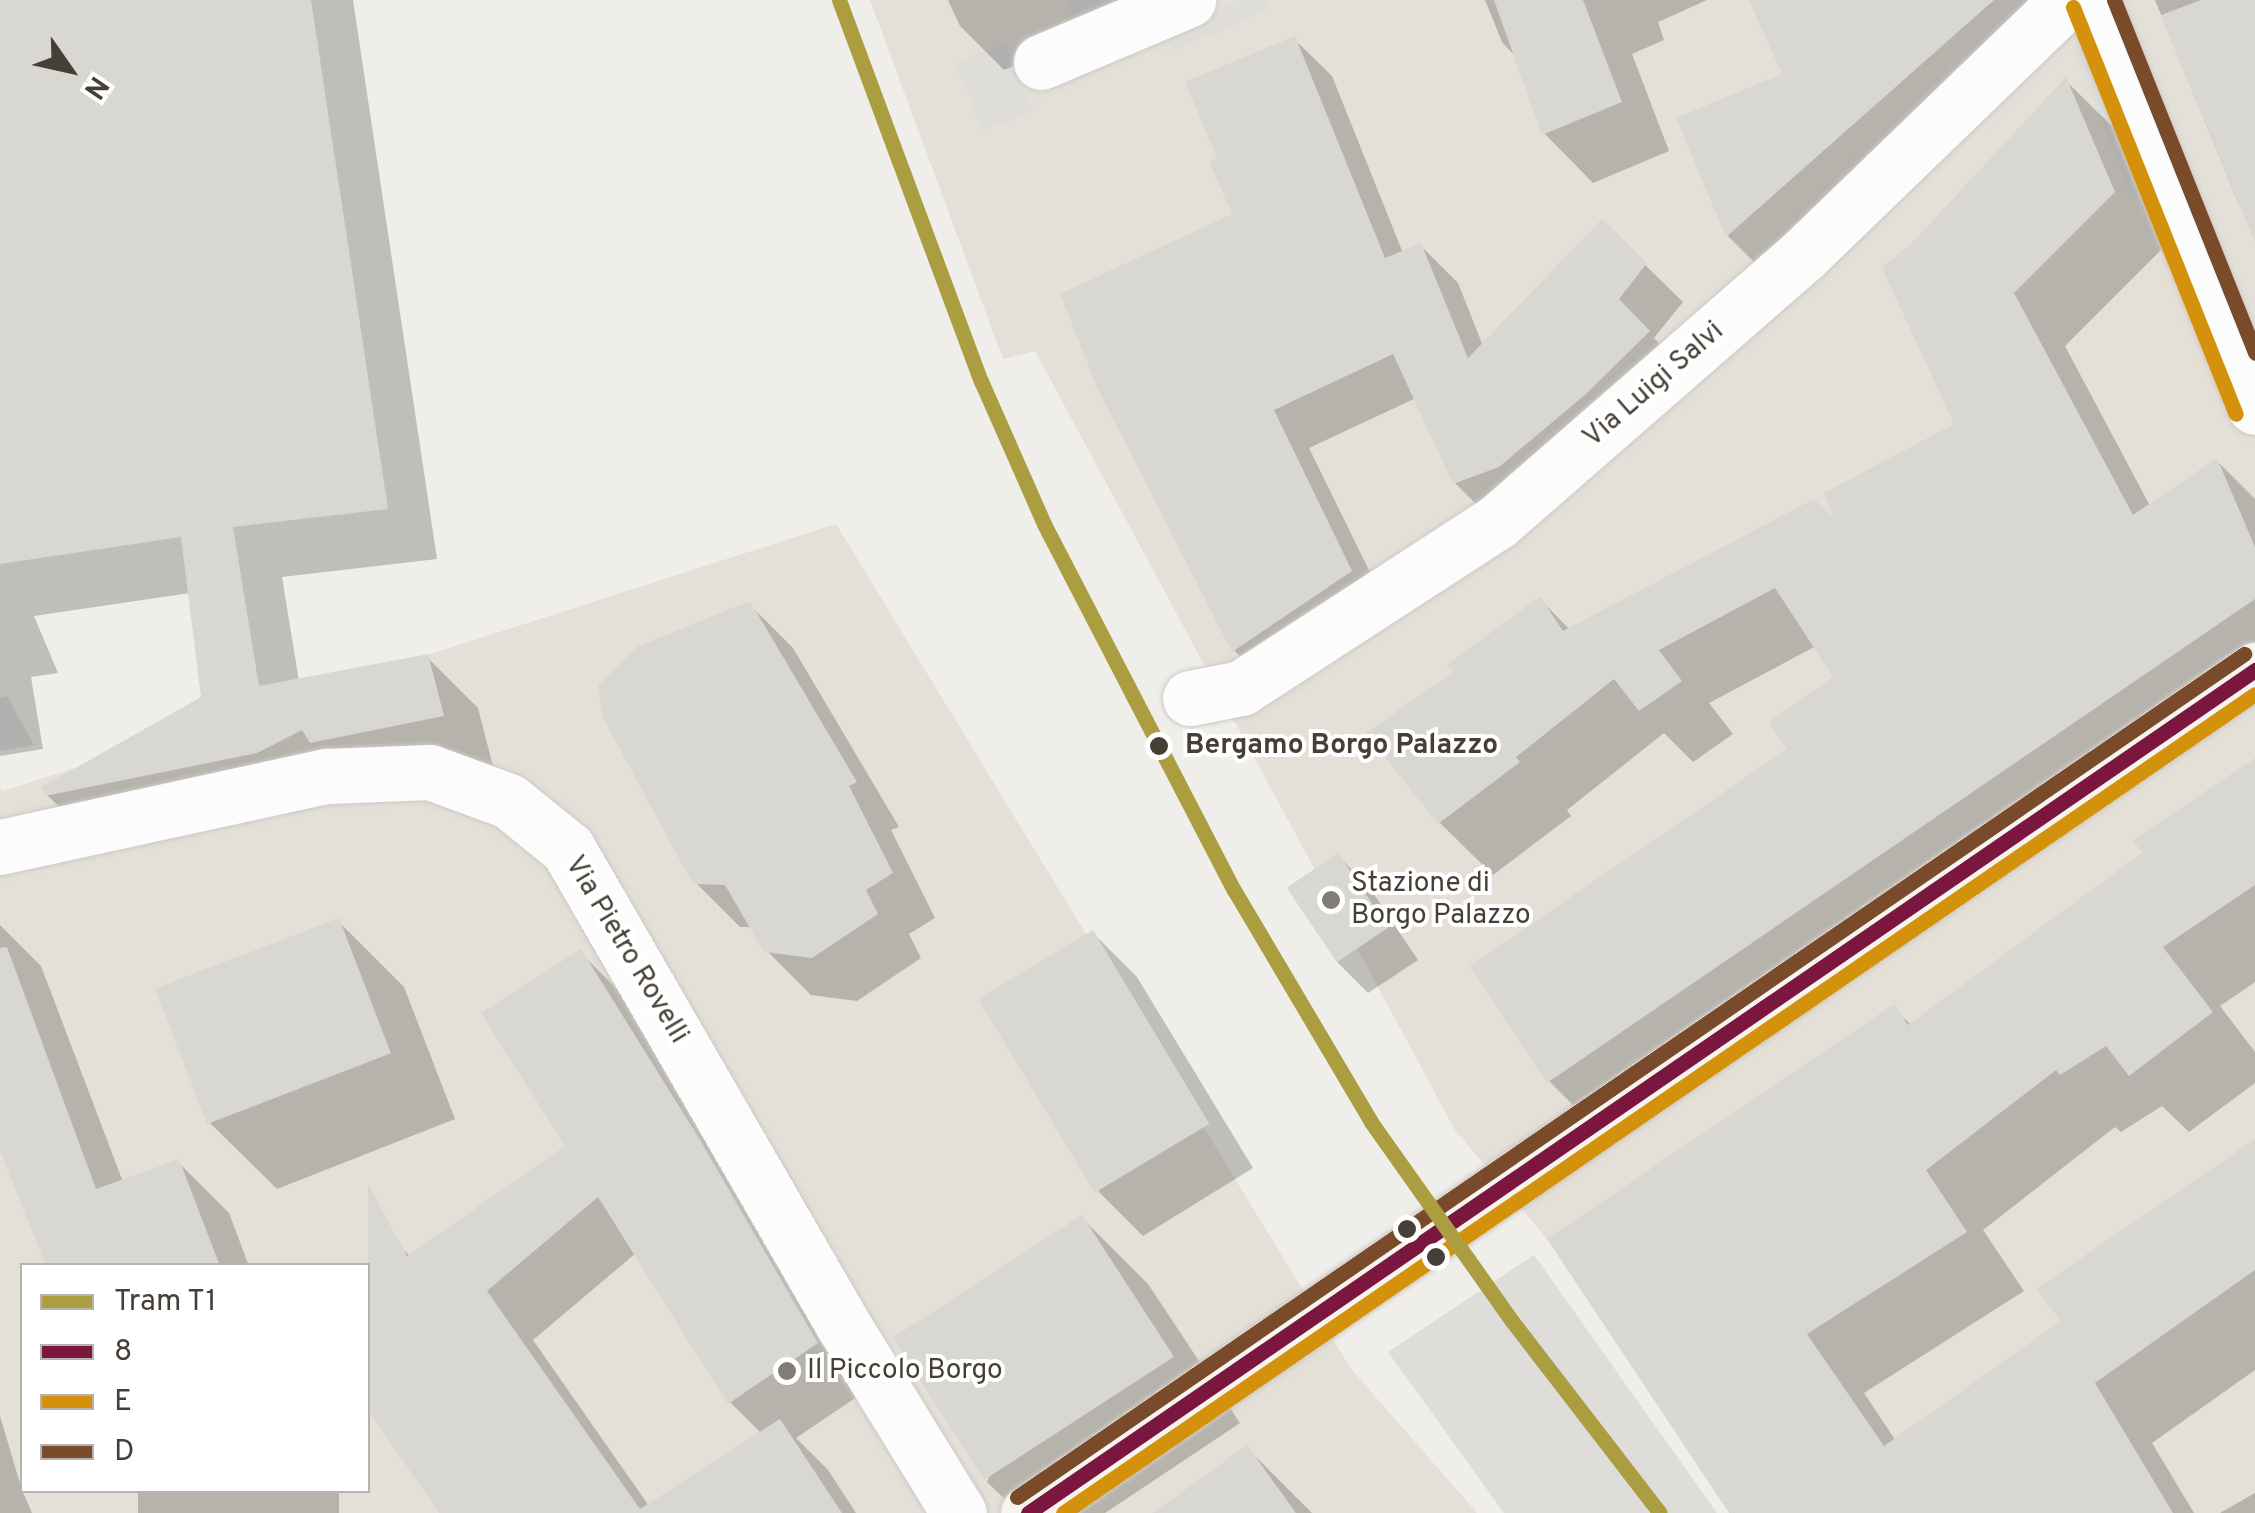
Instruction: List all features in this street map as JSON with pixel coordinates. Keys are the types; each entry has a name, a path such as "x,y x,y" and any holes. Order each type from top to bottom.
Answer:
{"main road":[{"path":"1028,1513 2255,670"}],"street":[{"path":"1040,62 1188,0"},
{"name":"Via Luigi Salvi","path":"1190,698 1241,688 1496,522 1803,254 2067,0"},
{"path":"2092,0 2255,407"},
{"name":"Via Pietro Rovelli","path":"0,847 327,776 430,772 509,802 568,849 842,1324 959,1513"}],"shaded area":[{"path":"870,0 2255,0 2255,1513 1778,1513 1455,1130 1035,351 1003,359"},
{"path":"1066,0 1119,0 1074,18"},
{"path":"1241,0 1266,0 1270,9 1173,51 1164,33"},
{"path":"2092,39 2152,186 2131,195 2072,47"},
{"path":"1005,43 1032,111 982,131 955,63"},
{"path":"836,524 1351,1369 1477,1513 0,1513 0,788 3,791"},
{"path":"7,696 34,745 0,751 0,698"},
{"path":"1534,1255 1717,1513 1504,1513 1388,1352"}],"building":[{"path":"0,0 311,0 388,509 233,527 259,686 428,654 444,716 310,743 302,730 257,753 45,796 42,787 201,697 181,537 0,564"},
{"path":"1494,0 1583,0 1622,102 1542,135"},
{"path":"1749,0 1994,0 1726,237 1676,118 1782,74"},
{"path":"2201,0 2255,0 2255,242 2161,15"},
{"path":"1295,36 1385,258 1421,243 1468,358 1602,219 1647,263 1619,299 1650,331 1586,394 1499,467 1453,484 1393,354 1274,410 1352,571 1232,652 1097,387 1060,294 1232,214 1210,163 1217,158 1185,82"},
{"path":"2066,77 2115,192 2014,293 2133,515 2217,458 2255,547 2255,599 1547,1083 1470,966 1787,749 1769,722 1833,677 1775,588 1659,650 1682,681 1639,711 1614,679 1516,757 1520,762 1438,824 1366,733 1453,672 1447,665 1540,596 1563,631 1814,499 1834,519 1824,493 1954,424 1882,268 1912,243"},
{"path":"750,601 857,782 849,786 893,873 866,890 878,914 812,958 764,952 725,885 693,884 603,718 598,686 637,647"},
{"path":"2255,758 2255,885 2163,947 2213,1012 2129,1076 2106,1046 2060,1075 2056,1070 1926,1170 1967,1232 1807,1334 1884,1446 2061,1321 2036,1289 2255,1139 2255,1270 2095,1383 2173,1513 1729,1513 1547,1239 1894,1004 1908,1025 2142,853 2133,840"},
{"name":"Stazione di Borgo Palazzo","path":"1338,853 1388,928 1337,962 1287,888"},
{"path":"339,918 391,1053 207,1124 155,989"},
{"path":"1093,930 1209,1124 1095,1193 978,999"},
{"path":"7,947 96,1189 179,1159 219,1263 45,1263 0,1151 0,948"},
{"path":"581,949 699,1138 818,1343 728,1404 598,1197 487,1291 640,1509 780,1419 842,1513 439,1513 370,1413 368,1184 407,1256 565,1146 481,1013"},
{"path":"1082,1215 1174,1357 985,1480 892,1338"},
{"path":"1247,1445 1296,1513 1153,1513"}],"tram line":[{"name":"T1","path":"839,0 981,381 1044,524 1234,890 1371,1122 1512,1321 1660,1513"}],"transit line":[{"name":"D","path":"2114,0 2255,353"},
{"name":"E","path":"2073,7 2236,414"},
{"name":"D","path":"1017,1497 2244,654"},
{"name":"8","path":"1028,1513 2255,670"},
{"name":"E","path":"1063,1513 2255,694"}],"place":[{"name":"Bergamo Borgo Palazzo","path":"1159,746"},
{"name":"Stazione di Borgo Palazzo","path":"1331,900"},
{"name":"Il Piccolo Borgo","path":"787,1371"}]}
